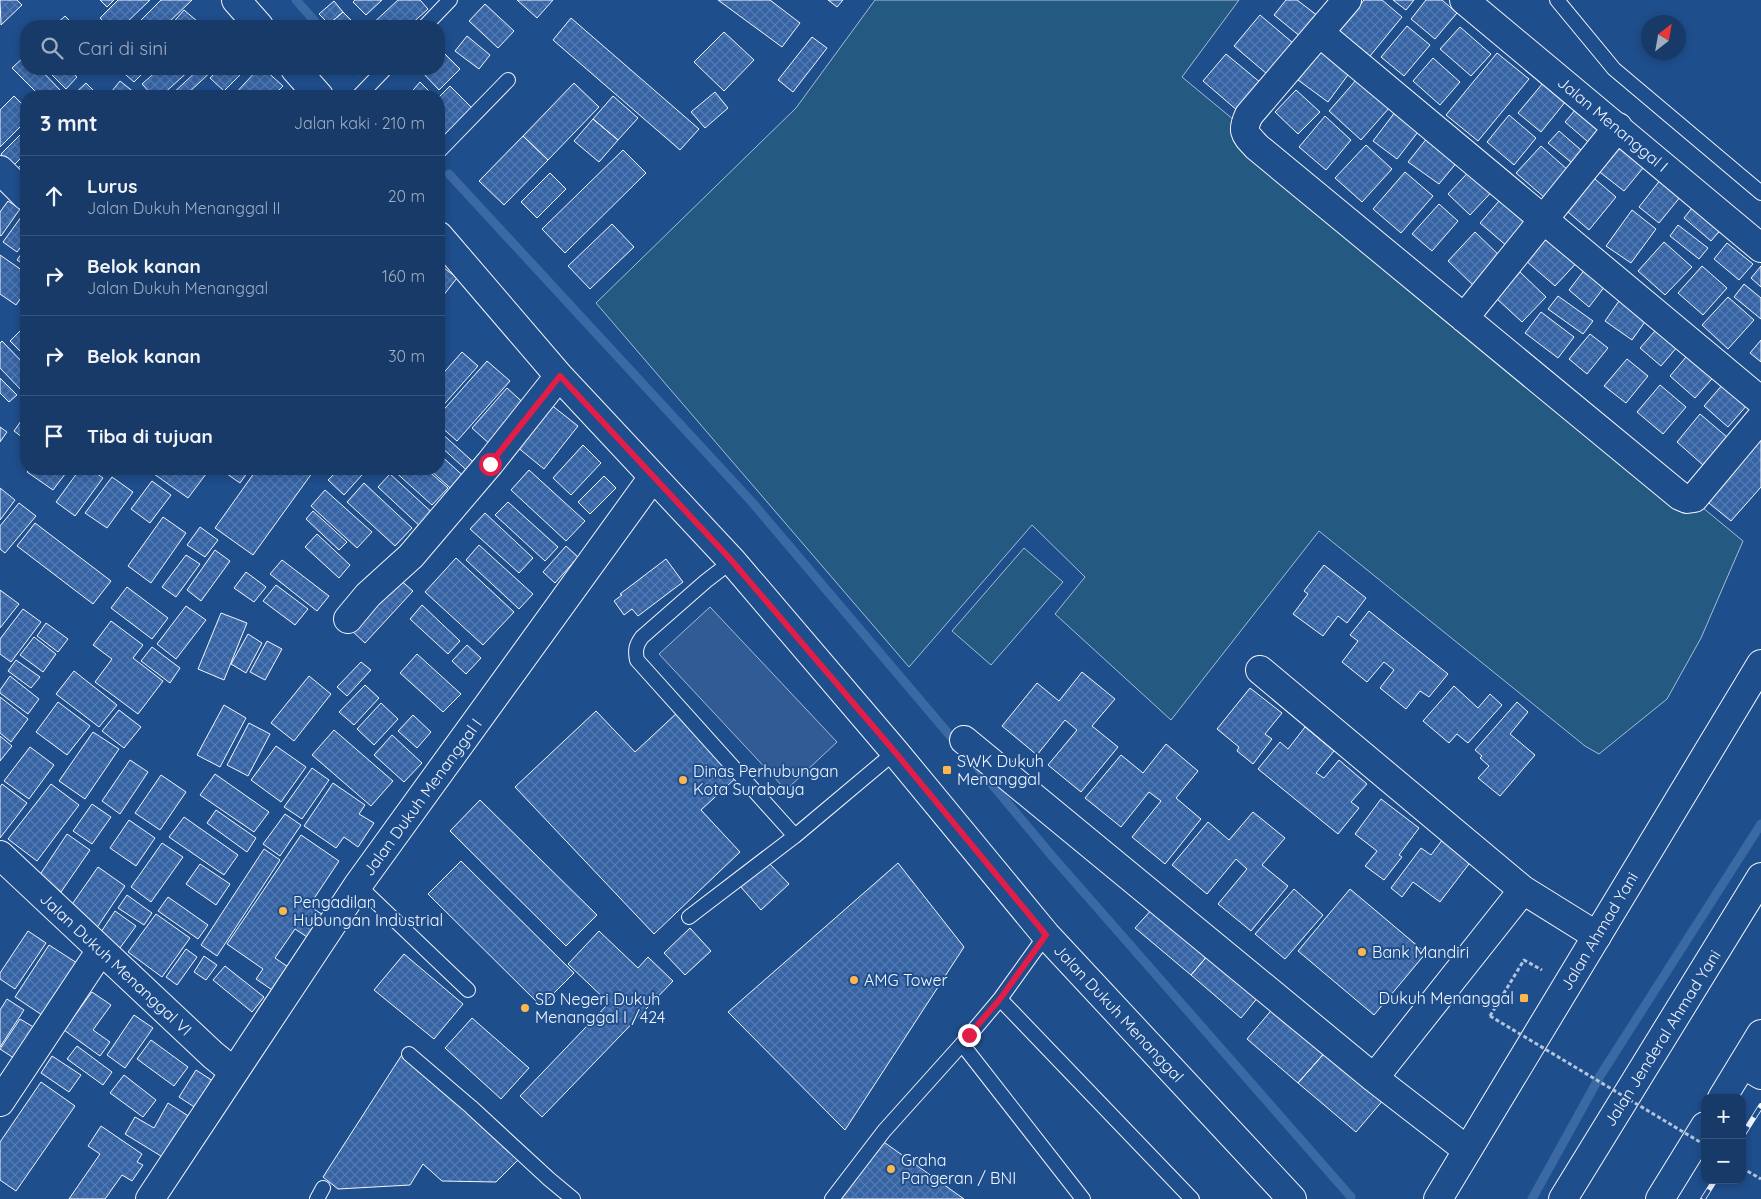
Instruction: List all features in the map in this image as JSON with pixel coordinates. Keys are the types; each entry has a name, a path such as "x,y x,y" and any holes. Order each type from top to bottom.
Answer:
{"main road":[{"path":"236,0 254,20"},
{"path":"1348,0 1249,115 1244,125 1245,135 1264,153 1680,496 1687,499 1694,498 1761,418"},
{"name":"Jalan Menanggal I","path":"1464,0 1761,248"},
{"path":"1320,33 1761,401"},
{"path":"300,75 314,90"},
{"path":"1464,318 1618,127"},
{"path":"0,170 20,190"},
{"name":"Jalan Dukuh Menanggal","path":"445,243 560,376 732,561 895,752 1046,935 1292,1199"},
{"path":"348,619 368,595 411,556 490,464 560,376"},
{"name":"Jalan Dukuh Menanggal I","path":"150,1199 358,885 653,477"},
{"name":"Jalan Ahmad Yani","path":"1438,1199 1761,664"},
{"path":"1260,670 1524,890 1597,936"},
{"path":"964,740 1374,1078 1468,1150"},
{"name":"Jalan Dukuh Menanggal VI","path":"0,855 213,1055 234,1072"},
{"name":"Jalan Jenderal Ahmad Yani","path":"1563,1199 1761,878"},
{"path":"1374,1078 1524,890"},
{"path":"0,1102 102,950"},
{"path":"1726,1094 1752,1069 1761,1034"},
{"path":"1660,1199 1701,1132"}],"lane":[{"path":"431,20 450,0"},
{"path":"1557,0 1614,69 1761,193"},
{"path":"365,90 379,75"},
{"path":"445,145 508,80"},
{"path":"732,561 642,637 637,644 637,660 795,836"},
{"path":"690,917 795,836 895,752"},
{"path":"358,885 468,990"},
{"path":"832,1199 884,1130 1000,999 1046,935"},
{"path":"1000,999 1192,1199"},
{"path":"962,1044 1083,1199"},
{"path":"409,1054 573,1199"}],"path":[{"path":"1524,960 1490,1016 1701,1144"},
{"path":"1746,1170 1761,1179"}],"shaded area":[{"path":"875,0 1239,0 1182,77 1743,541 1701,638 1667,699 1599,754 1585,746 1319,531 1171,720 1055,614 1085,577 1032,525 909,667 596,303 796,108"},
{"path":"1024,548 1063,582 991,665 952,631"},
{"path":"710,607 837,742 786,790 659,654"}],"building":[{"path":"0,0 17,0 22,5 1,25"},
{"path":"100,0 114,0 107,7"},
{"path":"118,0 150,0 129,20 102,20 100,18"},
{"path":"161,0 192,0 171,20 141,20"},
{"path":"355,0 382,0 366,15 353,2"},
{"path":"398,0 420,0 428,9 416,20 376,20"},
{"path":"517,0 553,0 537,18"},
{"path":"718,0 770,0 800,23 782,47"},
{"path":"828,0 843,0 837,7"},
{"path":"1286,0 1297,0 1318,16 1301,37 1274,15"},
{"path":"1364,0 1382,0 1402,17 1370,56 1339,31"},
{"path":"1393,0 1414,0 1406,10"},
{"path":"1426,0 1442,0 1457,13 1435,39 1411,19"},
{"path":"334,1 343,12 334,20 325,20 319,14"},
{"path":"485,4 514,31 498,48 469,21"},
{"path":"184,10 196,20 175,20"},
{"path":"343,12 351,20 334,20"},
{"path":"1260,15 1293,43 1267,74 1234,46"},
{"path":"65,16 69,20 61,20"},
{"path":"571,18 699,129 680,150 553,40"},
{"path":"1407,26 1430,45 1404,76 1381,57"},
{"path":"1460,27 1491,54 1471,76 1440,49"},
{"path":"724,32 754,60 724,91 694,62"},
{"path":"467,36 490,55 479,69 455,51"},
{"path":"812,37 827,48 793,92 778,80"},
{"path":"1324,46 1353,68 1328,102 1298,80"},
{"path":"1497,53 1529,79 1478,141 1446,115"},
{"path":"445,54 460,69 439,90 425,75 445,75"},
{"path":"1226,54 1261,83 1238,111 1203,81"},
{"path":"1433,58 1460,82 1440,105 1413,81"},
{"path":"20,61 20,75 46,75 60,90 34,90 12,68"},
{"path":"1364,71 1397,99 1361,140 1329,111"},
{"path":"52,75 75,75 77,77 66,89"},
{"path":"126,75 141,75 134,82"},
{"path":"152,75 184,75 168,90 148,90 142,84"},
{"path":"193,75 208,75 191,90 176,90"},
{"path":"213,75 240,75 225,90 210,78"},
{"path":"252,75 271,75 283,86 279,90 239,90"},
{"path":"120,81 131,90 113,90"},
{"path":"420,82 428,90 413,90"},
{"path":"86,83 93,90 78,90"},
{"path":"574,83 599,107 548,160 523,136"},
{"path":"1543,83 1566,101 1541,132 1518,113"},
{"path":"450,86 472,108 445,134 445,91"},
{"path":"1296,90 1320,112 1298,134 1275,112"},
{"path":"715,92 728,108 705,128 691,112"},
{"path":"14,96 20,102 20,127 0,147 0,110"},
{"path":"613,96 638,118 618,140 593,119"},
{"path":"1402,103 1425,123 1397,159 1373,141"},
{"path":"1576,109 1605,134 1594,147 1565,122"},
{"path":"1509,115 1536,138 1514,165 1487,142"},
{"path":"1325,116 1351,140 1326,170 1299,147"},
{"path":"593,119 618,140 599,162 574,141"},
{"path":"1559,131 1588,156 1578,168 1548,143"},
{"path":"1432,132 1463,155 1439,184 1408,162"},
{"path":"20,135 20,159 12,167 1,154"},
{"path":"523,136 548,160 504,205 479,181"},
{"path":"1621,141 1648,162 1624,191 1597,170"},
{"path":"1366,145 1392,169 1362,202 1335,178"},
{"path":"1541,146 1569,171 1545,198 1516,173"},
{"path":"623,150 646,173 565,253 542,229"},
{"path":"1475,165 1499,184 1470,215 1448,194"},
{"path":"1405,172 1433,196 1401,233 1373,209"},
{"path":"550,173 566,189 537,218 521,202"},
{"path":"1589,174 1616,197 1589,230 1561,206"},
{"path":"1661,179 1681,196 1659,223 1639,207"},
{"path":"1506,193 1534,217 1508,247 1480,223"},
{"path":"8,201 20,209 1,236 0,212"},
{"path":"1696,203 1724,226 1711,241 1684,218"},
{"path":"1439,204 1458,221 1432,251 1412,234"},
{"path":"1632,210 1656,229 1631,263 1606,246"},
{"path":"20,219 20,248 17,252 3,242"},
{"path":"612,224 634,247 590,289 568,266"},
{"path":"1678,225 1708,248 1699,259 1670,236"},
{"path":"1552,230 1582,257 1555,286 1525,260"},
{"path":"1475,232 1502,258 1475,287 1448,261"},
{"path":"1664,242 1692,267 1665,295 1638,271"},
{"path":"1727,243 1753,264 1739,280 1714,259"},
{"path":"0,255 20,269 20,299 16,305 0,294"},
{"path":"1589,264 1609,281 1589,307 1569,290"},
{"path":"1702,266 1727,288 1703,315 1678,293"},
{"path":"1761,266 1761,287 1751,278"},
{"path":"445,269 457,278 445,293"},
{"path":"1520,272 1546,297 1522,322 1497,299"},
{"path":"1744,284 1761,298 1761,319 1734,297"},
{"path":"1626,291 1652,312 1632,340 1605,321"},
{"path":"1558,296 1593,321 1583,334 1548,309"},
{"path":"1728,297 1754,320 1728,349 1702,325"},
{"path":"1541,312 1574,337 1558,358 1525,333"},
{"path":"1663,322 1683,340 1661,366 1640,348"},
{"path":"20,331 20,351 10,341"},
{"path":"1590,334 1608,348 1587,374 1569,359"},
{"path":"1761,340 1761,362 1750,353"},
{"path":"2,341 20,360 20,389 0,368 0,343"},
{"path":"1692,350 1718,372 1695,398 1670,376"},
{"path":"462,352 478,366 445,403 445,371"},
{"path":"1627,359 1648,376 1626,403 1604,386"},
{"path":"487,361 510,381 457,441 445,430 445,408"},
{"path":"1730,376 1754,397 1728,427 1704,406"},
{"path":"0,378 17,395 9,402 0,393"},
{"path":"1660,385 1686,407 1663,434 1637,412"},
{"path":"507,388 528,407 492,446 472,428"},
{"path":"550,404 578,426 544,469 516,446"},
{"path":"1700,414 1727,437 1703,465 1677,442"},
{"path":"20,422 20,436 14,431"},
{"path":"0,427 7,432 0,442"},
{"path":"1761,433 1761,487 1731,521 1704,499"},
{"path":"445,436 480,468 473,476 445,450"},
{"path":"583,445 601,463 571,495 553,478"},
{"path":"445,459 469,481 457,494 436,475 445,475"},
{"path":"529,470 585,521 566,541 511,490"},
{"path":"31,475 64,475 53,490"},
{"path":"76,475 99,475 103,478 75,516 56,502"},
{"path":"155,475 205,475 188,498"},
{"path":"229,475 246,475 240,483"},
{"path":"253,475 311,475 253,555 215,528"},
{"path":"333,475 362,475 344,495 328,480"},
{"path":"391,475 437,517 424,530 378,487"},
{"path":"399,475 433,475 448,488 432,505"},
{"path":"604,476 616,488 590,514 578,502"},
{"path":"112,477 133,492 107,528 85,513"},
{"path":"152,481 171,495 150,523 131,509"},
{"path":"364,483 412,528 395,546 347,502"},
{"path":"0,488 15,500 0,520"},
{"path":"325,490 372,532 357,548 311,506"},
{"path":"508,502 558,547 545,561 495,515"},
{"path":"19,503 36,516 5,553 0,549 0,526"},
{"path":"313,511 347,542 339,550 306,519"},
{"path":"485,513 533,558 519,573 470,529"},
{"path":"163,517 186,533 151,583 128,566"},
{"path":"35,523 111,581 93,604 17,546"},
{"path":"200,527 218,540 205,557 187,545"},
{"path":"317,534 350,565 339,578 305,547"},
{"path":"479,545 533,594 519,609 466,560"},
{"path":"566,546 578,557 555,583 543,572"},
{"path":"215,550 230,561 201,601 187,590"},
{"path":"186,555 200,564 176,597 162,587"},
{"path":"456,558 514,612 483,645 425,592"},
{"path":"666,559 683,582 638,616 632,609 624,615 614,601 622,595 620,594"},
{"path":"282,560 329,596 317,611 270,574"},
{"path":"1324,565 1366,598 1347,623 1338,616 1323,636 1293,614 1308,594 1304,591"},
{"path":"246,572 266,587 254,602 234,588"},
{"path":"398,578 413,591 365,643 350,629"},
{"path":"276,585 308,609 295,625 263,601"},
{"path":"127,587 168,618 152,639 111,608"},
{"path":"0,590 19,604 0,628"},
{"path":"422,605 460,641 448,654 410,619"},
{"path":"186,606 206,620 176,659 157,644"},
{"path":"23,609 41,622 11,662 0,654 0,639"},
{"path":"1369,611 1448,674 1429,697 1420,691 1406,709 1380,688 1394,670 1384,662 1367,682 1342,662 1358,641 1350,635"},
{"path":"221,613 247,623 224,680 198,669"},
{"path":"111,621 143,645 133,658 163,681 138,714 95,682 112,659 93,645"},
{"path":"46,623 68,639 58,652 37,636"},
{"path":"248,634 262,643 246,673 231,664"},
{"path":"34,637 56,654 43,672 20,655"},
{"path":"267,641 282,649 265,680 250,672"},
{"path":"467,645 481,658 466,674 452,661"},
{"path":"152,647 180,668 170,683 141,661"},
{"path":"417,654 461,694 443,712 400,673"},
{"path":"16,660 40,677 31,688 8,671"},
{"path":"361,662 371,670 347,696 337,687"},
{"path":"74,671 117,705 99,727 56,694"},
{"path":"1082,672 1115,699 1092,726 1118,747 1081,792 1048,765 1077,730 1065,720 1037,755 1002,726 1037,683 1059,701"},
{"path":"10,676 39,699 28,714 0,693 0,690"},
{"path":"309,676 331,694 294,741 271,723"},
{"path":"365,685 379,698 354,725 339,712"},
{"path":"1454,686 1478,708 1490,694 1502,705 1468,743 1457,734 1449,743 1423,721"},
{"path":"1250,688 1282,713 1265,734 1272,739 1253,764 1237,751 1239,747 1217,729"},
{"path":"0,697 28,719 11,742 0,733"},
{"path":"58,702 90,726 67,755 36,732"},
{"path":"1517,702 1528,712 1510,734 1535,755 1500,796 1478,778 1489,766 1480,758 1482,756 1475,750"},
{"path":"381,703 398,719 374,745 357,729"},
{"path":"224,705 246,718 220,767 197,755"},
{"path":"119,710 141,727 124,748 102,731"},
{"name":"Dinas Perhubungan Kota Surabaya","path":"596,711 635,752 679,711 739,775 701,810 740,852 654,934 515,787"},
{"path":"413,715 431,732 417,748 398,731"},
{"path":"249,723 270,734 248,776 227,765"},
{"path":"1305,727 1334,751 1316,773 1324,778 1339,760 1367,784 1351,802 1359,808 1338,834 1258,769 1280,742 1288,749"},
{"path":"334,730 393,781 371,806 312,755"},
{"path":"93,732 119,749 85,799 59,781"},
{"path":"392,735 422,763 404,782 374,755"},
{"path":"0,736 12,746 0,761"},
{"path":"1166,744 1198,771 1176,798 1201,819 1165,864 1132,837 1161,801 1149,792 1121,827 1085,798 1121,755 1143,773"},
{"path":"276,746 306,767 281,802 251,780"},
{"path":"30,747 54,765 29,799 4,781"},
{"path":"130,760 148,772 120,814 102,801"},
{"path":"312,768 329,780 302,819 284,807"},
{"path":"215,774 269,812 254,832 200,795"},
{"path":"161,775 186,792 160,830 135,813"},
{"path":"333,783 365,805 359,814 374,823 358,847 344,837 336,848 304,826"},
{"path":"2,784 27,803 0,838 0,787"},
{"path":"51,784 79,805 37,861 8,839"},
{"path":"1381,799 1419,828 1399,855 1402,857 1384,880 1365,866 1377,851 1355,834"},
{"path":"480,800 597,915 566,946 450,831"},
{"path":"92,804 111,817 92,844 73,831"},
{"path":"216,810 256,838 247,852 207,823"},
{"path":"1253,812 1285,838 1262,865 1288,886 1251,931 1218,904 1247,869 1236,859 1207,894 1172,865 1208,822 1229,840"},
{"path":"285,814 301,825 280,856 263,844"},
{"path":"184,817 238,855 224,875 169,837"},
{"path":"129,820 155,838 136,866 110,848"},
{"path":"67,834 90,850 61,892 39,876"},
{"name":"Pengadilan Hubungan Industrial","path":"301,835 339,861 309,906 325,916 310,939 295,929 275,958 297,973 281,996 256,979 263,969 227,944"},
{"path":"1446,835 1475,856 1440,902 1413,882 1402,897 1391,888 1421,848 1431,855"},
{"path":"162,843 183,857 151,902 131,887"},
{"path":"264,849 280,860 217,956 201,945"},
{"path":"461,861 574,973 541,1006 428,894"},
{"path":"767,861 789,884 761,910 740,886"},
{"name":"AMG Tower","path":"898,863 964,947 845,1130 728,1012"},
{"path":"200,864 230,884 216,905 186,884"},
{"path":"98,867 125,886 96,929 68,910"},
{"path":"1294,889 1323,915 1285,959 1255,934"},
{"name":"Bank Mandiri","path":"1350,889 1426,953 1374,1015 1298,951"},
{"path":"127,895 152,913 144,925 118,908"},
{"path":"168,897 208,925 198,939 158,911"},
{"path":"1154,907 1209,954 1191,975 1135,928"},
{"path":"115,911 136,926 117,952 97,938"},
{"path":"156,914 190,938 162,977 128,952"},
{"path":"690,928 711,951 685,975 664,953"},
{"path":"28,931 46,943 15,989 0,979 0,973"},
{"path":"599,931 638,968 648,957 673,981 542,1117 520,1096 609,1003 568,964"},
{"path":"49,945 77,963 42,1015 15,997"},
{"path":"186,949 197,957 177,985 166,977"},
{"path":"404,954 463,1004 434,1039 374,990"},
{"path":"1209,954 1259,996 1241,1018 1191,975"},
{"path":"204,956 217,965 206,980 194,972"},
{"path":"225,966 264,997 252,1012 213,980"},
{"path":"92,992 111,1005 93,1030 110,1042 100,1056 64,1030"},
{"path":"7,999 24,1010 0,1047 0,1010"},
{"path":"1275,1006 1327,1050 1298,1083 1247,1039"},
{"path":"134,1015 153,1028 125,1068 107,1055"},
{"path":"472,1018 529,1068 501,1099 445,1048"},
{"path":"20,1019 40,1031 20,1062 0,1049"},
{"path":"151,1040 188,1067 174,1086 137,1059"},
{"path":"77,1046 112,1072 103,1085 67,1059"},
{"path":"1327,1050 1384,1099 1356,1132 1298,1083"},
{"path":"403,1053 520,1158 496,1182 442,1181 423,1164 410,1185 338,1189 323,1177"},
{"path":"52,1056 81,1075 69,1092 41,1073"},
{"path":"196,1070 213,1081 196,1108 179,1097"},
{"path":"124,1075 156,1100 143,1117 110,1093"},
{"path":"41,1082 75,1106 16,1191 0,1180 0,1142"},
{"path":"168,1103 190,1117 169,1161 125,1134 135,1117 154,1128"},
{"path":"101,1126 142,1154 137,1162 143,1165 132,1181 122,1175 105,1199 69,1199 100,1154 88,1146"},
{"name":"Graha Pangeran / BNI","path":"881,1140 964,1199 839,1199"}],"waterway":[{"path":"296,0 314,20"},
{"path":"449,174 751,501 958,745"},
{"path":"975,764 1052,856 1351,1197"},
{"path":"1532,1199 1600,1076 1761,824"}],"railway":[{"path":"1746,1130 1761,1106"},
{"path":"1703,1199 1712,1184"}],"place":[{"name":"SWK Dukuh Menanggal","path":"947,770"},
{"name":"Dinas Perhubungan Kota Surabaya","path":"683,780"},
{"name":"Pengadilan Hubungan Industrial","path":"283,911"},
{"name":"Bank Mandiri","path":"1362,952"},
{"name":"AMG Tower","path":"854,980"},
{"name":"Dukuh Menanggal","path":"1524,998"},
{"name":"SD Negeri Dukuh Menanggal I /424","path":"525,1008"},
{"name":"Graha Pangeran / BNI","path":"891,1169"}],"route":[{"path":"490,464 560,376 732,561 895,752 1046,935 1000,999 969,1035"}]}
